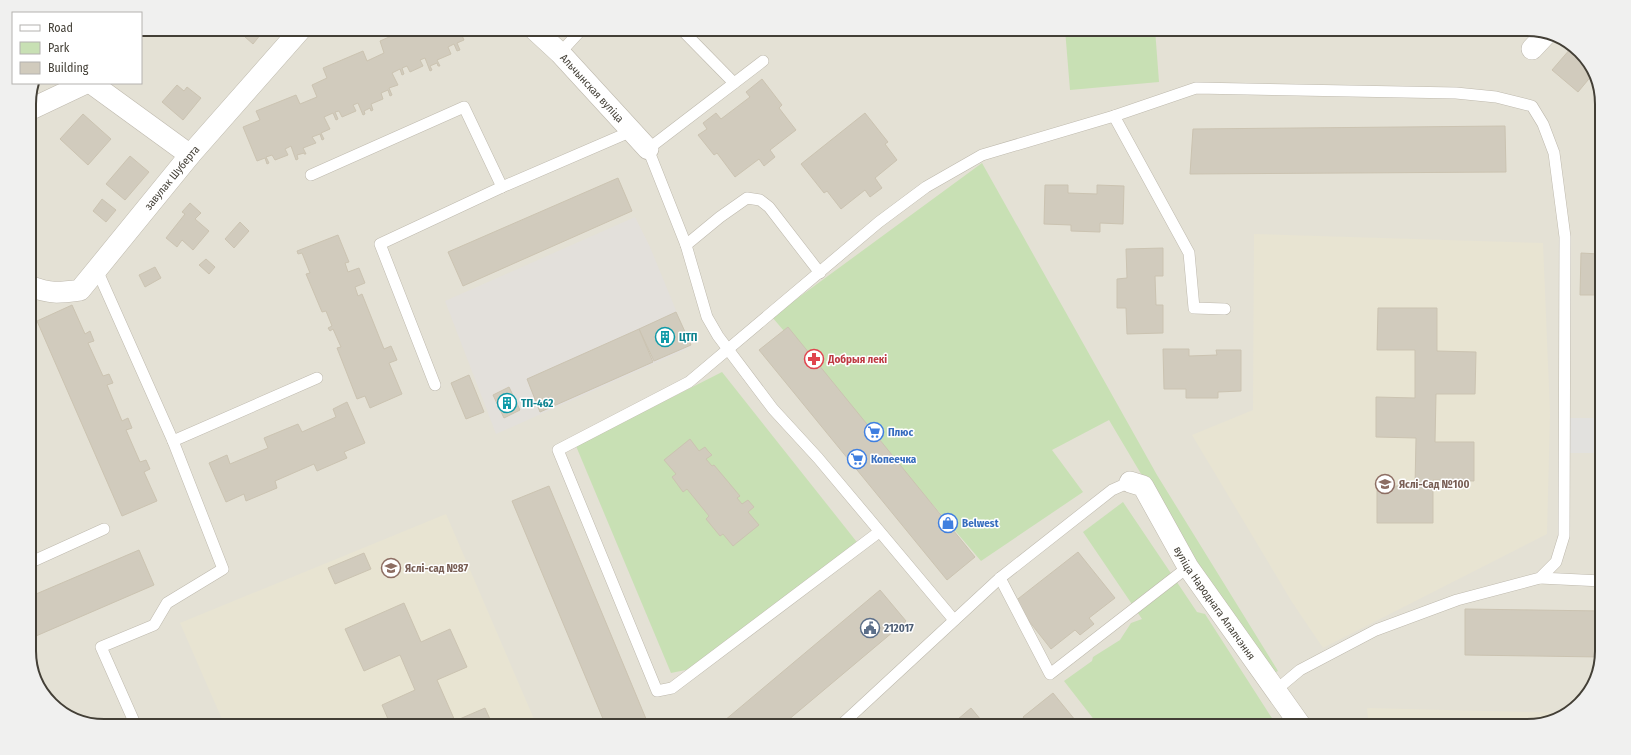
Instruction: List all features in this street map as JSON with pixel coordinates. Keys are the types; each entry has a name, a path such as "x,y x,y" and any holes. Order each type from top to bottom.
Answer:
{"street":[{"name":"завулак Шуберта","path":"36,289 43,292 56,294 80,290 190,155 295,36"},
{"name":"Альчынская вуліца","path":"542,36 560,53 648,149"},
{"path":"1532,49 1543,38"},
{"path":"36,107 84,84"},
{"path":"92,84 190,155"},
{"name":"вуліца Народнага Апалчэння","path":"1130,482 1143,486 1188,567 1296,719"}],"lane":[{"path":"560,53 576,36"},
{"path":"688,36 734,83"},
{"path":"763,61 648,149 686,245 707,317 718,336 773,409 818,458 954,620"},
{"path":"879,532 672,688 658,691 558,450 689,382 729,350 879,222 926,187 982,155 1114,116 1196,88 1456,93 1496,97 1532,106 1543,124 1554,153 1565,237 1564,536 1556,562 1540,578"},
{"path":"311,175 464,107 502,187"},
{"path":"1114,116 1189,253 1194,308 1225,309"},
{"path":"435,385 380,244 502,187 632,131"},
{"path":"686,245 720,217 747,198 760,200 769,207 820,273"},
{"path":"97,270 173,441 223,569 167,603 154,625 101,647 133,719"},
{"path":"173,441 317,378"},
{"path":"848,719 1000,578 1112,490 1130,482"},
{"path":"36,560 104,529"},
{"path":"1000,578 1050,674 1188,567"},
{"path":"1276,690 1300,670 1376,630 1457,600 1540,578 1595,581"}],"shaded area":[{"path":"142,36 1527,36 1540,37 1553,41 1568,50 1583,66 1591,82 1595,100 1595,651 1594,664 1590,677 1578,696 1565,707 1544,717 1527,719 104,719 91,718 78,714 70,710 56,699 45,685 37,664 36,655 36,100 39,84 142,84"},
{"path":"635,217 650,247 691,347 496,434 445,301"},
{"name":"Яслі-Сад №100","path":"1254,234 1543,243 1550,413 1547,534 1323,648 1292,602 1192,435 1253,410"},
{"path":"1565,418 1595,418 1595,453 1565,453"},
{"name":"Яслі-сад №87","path":"446,514 534,719 222,719 180,623"},
{"path":"1367,708 1555,713 1544,717 1527,719 1368,718"}],"green space":[{"path":"1066,36 1156,36 1159,82 1070,90"},
{"path":"982,163 1157,475 1278,671 1263,679 1109,420 1052,450 1083,492 981,561 772,317"},
{"path":"722,372 860,546 705,666 671,673 576,446"},
{"path":"1123,502 1197,612 1205,614 1272,719 1094,719 1064,681 1092,661 1093,657 1120,640 1131,623 1142,619 1083,532"}],"building":[{"path":"244,36 259,36 253,44"},
{"path":"391,36 462,36 464,40 457,43 460,50 457,51 454,44 448,47 451,54 437,60 440,66 438,66 437,63 430,66 432,70 430,71 425,58 420,60 423,66 410,72 407,66 402,68 404,74 402,75 400,69 392,73 398,85 389,88 392,95 390,96 388,90 381,93 383,99 371,104 373,110 371,111 370,108 364,111 365,114 363,115 358,103 353,105 356,111 342,117 339,111 335,112 338,119 336,120 333,113 324,117 330,129 321,133 324,139 322,140 320,134 312,137 316,143 303,148 306,154 304,153 297,155 298,159 296,160 291,146 285,149 288,155 275,160 272,155 266,157 269,163 267,164 265,158 257,161 243,127 260,120 256,111 296,95 300,104 317,97 312,85 327,78 323,68 363,51 367,61 384,53 380,41"},
{"path":"1569,51 1583,66 1590,78 1578,92 1552,70"},
{"path":"762,79 782,105 779,108 796,130 770,150 775,157 764,166 759,159 735,177 717,153 714,155 698,135 707,129 703,123 716,113 721,119 750,97 746,92"},
{"path":"177,85 184,91 187,87 201,98 183,120 162,102"},
{"path":"865,113 888,142 885,144 897,160 875,178 882,188 870,197 865,190 841,209 827,191 824,193 801,164"},
{"path":"83,114 111,139 88,165 60,139"},
{"path":"1505,126 1506,172 1190,174 1193,129"},
{"path":"130,156 149,172 125,200 106,184"},
{"path":"618,178 632,211 463,286 448,252"},
{"path":"1045,185 1068,185 1068,193 1097,194 1097,185 1124,186 1123,224 1100,223 1100,232 1071,231 1071,225 1044,224"},
{"path":"102,199 116,210 106,222 93,211"},
{"path":"190,203 201,213 195,219 209,231 193,250 182,240 177,247 166,238 185,214 182,212"},
{"path":"240,222 249,231 234,248 225,239"},
{"path":"338,235 349,262 345,263 348,272 359,268 365,283 355,287 358,296 362,294 384,349 391,346 397,360 389,363 402,394 370,408 365,396 357,399 337,348 341,347 333,329 330,331 328,328 332,326 326,311 322,312 306,274 310,273 302,253 298,254 297,251"},
{"path":"1163,248 1163,276 1155,276 1156,305 1163,305 1163,333 1127,334 1126,308 1117,308 1117,279 1127,278 1126,249"},
{"path":"1581,253 1595,254 1595,295 1580,295"},
{"path":"206,259 215,267 209,274 199,265"},
{"path":"155,267 161,278 145,287 139,275"},
{"path":"72,305 85,334 90,331 94,341 88,343 103,376 109,374 113,383 107,385 122,421 128,418 132,428 126,430 140,462 146,460 150,469 144,472 157,501 122,516 37,321"},
{"path":"1378,308 1437,308 1437,351 1476,352 1475,394 1436,394 1435,442 1474,442 1474,481 1433,480 1433,523 1377,523 1377,486 1415,486 1416,438 1376,437 1376,397 1415,398 1415,350 1377,350"},
{"name":"ЦТП","path":"676,312 691,345 654,361 639,329"},
{"path":"788,327 975,557 947,580 759,350"},
{"path":"639,329 653,362 540,412 527,379"},
{"path":"1163,349 1189,349 1189,356 1217,355 1216,350 1241,350 1241,391 1218,392 1218,398 1186,398 1186,389 1164,389"},
{"path":"469,375 484,412 466,419 451,383"},
{"name":"ТП-462","path":"509,387 520,410 504,418 493,395"},
{"path":"347,402 365,443 344,452 347,458 317,471 314,464 275,481 277,488 246,501 244,494 226,502 209,463 227,455 230,464 268,448 264,438 298,424 302,432 336,417 333,409"},
{"path":"690,439 699,451 705,447 712,455 706,459 712,466 714,465 740,496 737,498 742,504 748,500 754,507 748,512 759,525 733,546 723,534 720,536 706,519 709,516 687,489 683,492 672,477 676,474 664,460"},
{"path":"549,486 646,719 603,719 512,501"},
{"path":"139,550 154,585 36,636 36,594"},
{"path":"1078,552 1115,598 1089,618 1094,624 1080,635 1075,630 1051,649 1014,602"},
{"path":"364,553 371,569 335,584 328,568"},
{"path":"880,590 906,621 789,719 726,719"},
{"path":"404,603 421,642 450,629 467,667 437,680 454,719 388,719 382,705 415,690 400,655 364,671 345,629"},
{"path":"1465,609 1595,611 1595,657 1465,655"},
{"path":"1053,693 1074,719 1025,719 1023,717"},
{"path":"485,708 490,719 460,719"},
{"path":"971,708 980,719 958,719"}],"place":[{"name":"ЦТП","path":"665,337"},
{"name":"Добрыя лекі","path":"814,359"},
{"name":"ТП-462","path":"507,403"},
{"name":"Плюс","path":"874,432"},
{"name":"Копеечка","path":"857,459"},
{"name":"Яслі-Сад №100","path":"1385,484"},
{"name":"Belwest","path":"948,523"},
{"name":"Яслі-сад №87","path":"391,568"},
{"name":"212017","path":"870,628"}]}
